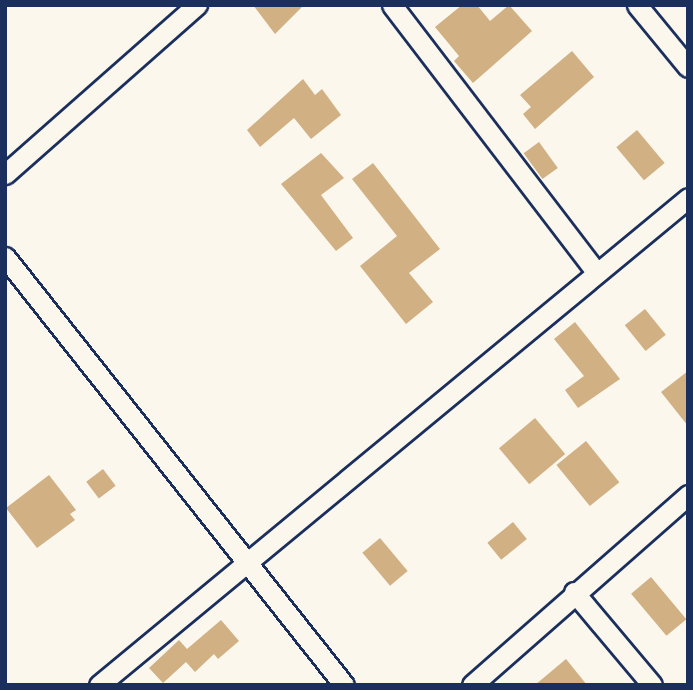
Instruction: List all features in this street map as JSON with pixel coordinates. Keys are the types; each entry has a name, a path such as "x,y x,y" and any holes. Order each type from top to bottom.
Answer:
{"street":[{"path":"5,174 197,5"},
{"path":"391,5 597,273"},
{"path":"638,5 688,67"},
{"path":"99,685 243,561 688,198"},
{"path":"5,257 243,561 344,685"},
{"path":"472,685 574,592 688,495"},
{"path":"574,592 652,685"}],"building":[{"path":"253,5 304,5 275,34"},
{"path":"462,5 477,5 490,21 509,5 532,31 473,83 454,61 459,56 435,27"},
{"path":"572,51 594,77 535,129 523,114 531,107 520,95"},
{"path":"303,79 315,95 322,89 341,115 311,139 294,118 260,147 247,130"},
{"path":"637,130 665,163 644,180 616,147"},
{"path":"539,142 558,168 542,179 524,153"},
{"path":"321,153 344,178 321,195 353,238 336,251 281,184"},
{"path":"373,163 440,249 409,273 433,302 406,324 360,266 397,236 352,179"},
{"path":"645,309 666,335 646,351 625,325"},
{"path":"575,322 620,379 578,408 565,390 584,376 554,339"},
{"path":"688,371 688,426 661,392"},
{"path":"535,418 565,454 529,484 499,448"},
{"path":"586,441 619,482 590,506 556,465"},
{"path":"103,469 116,486 99,498 86,482"},
{"path":"49,475 76,510 70,514 75,520 37,548 6,508"},
{"path":"513,522 527,539 501,560 487,543"},
{"path":"380,538 408,571 390,586 362,553"},
{"path":"651,577 686,619 666,636 631,594"},
{"path":"221,620 239,641 218,659 214,654 195,672 186,662 163,683 149,668 179,640 187,649"},
{"path":"566,659 587,685 535,685"}]}
